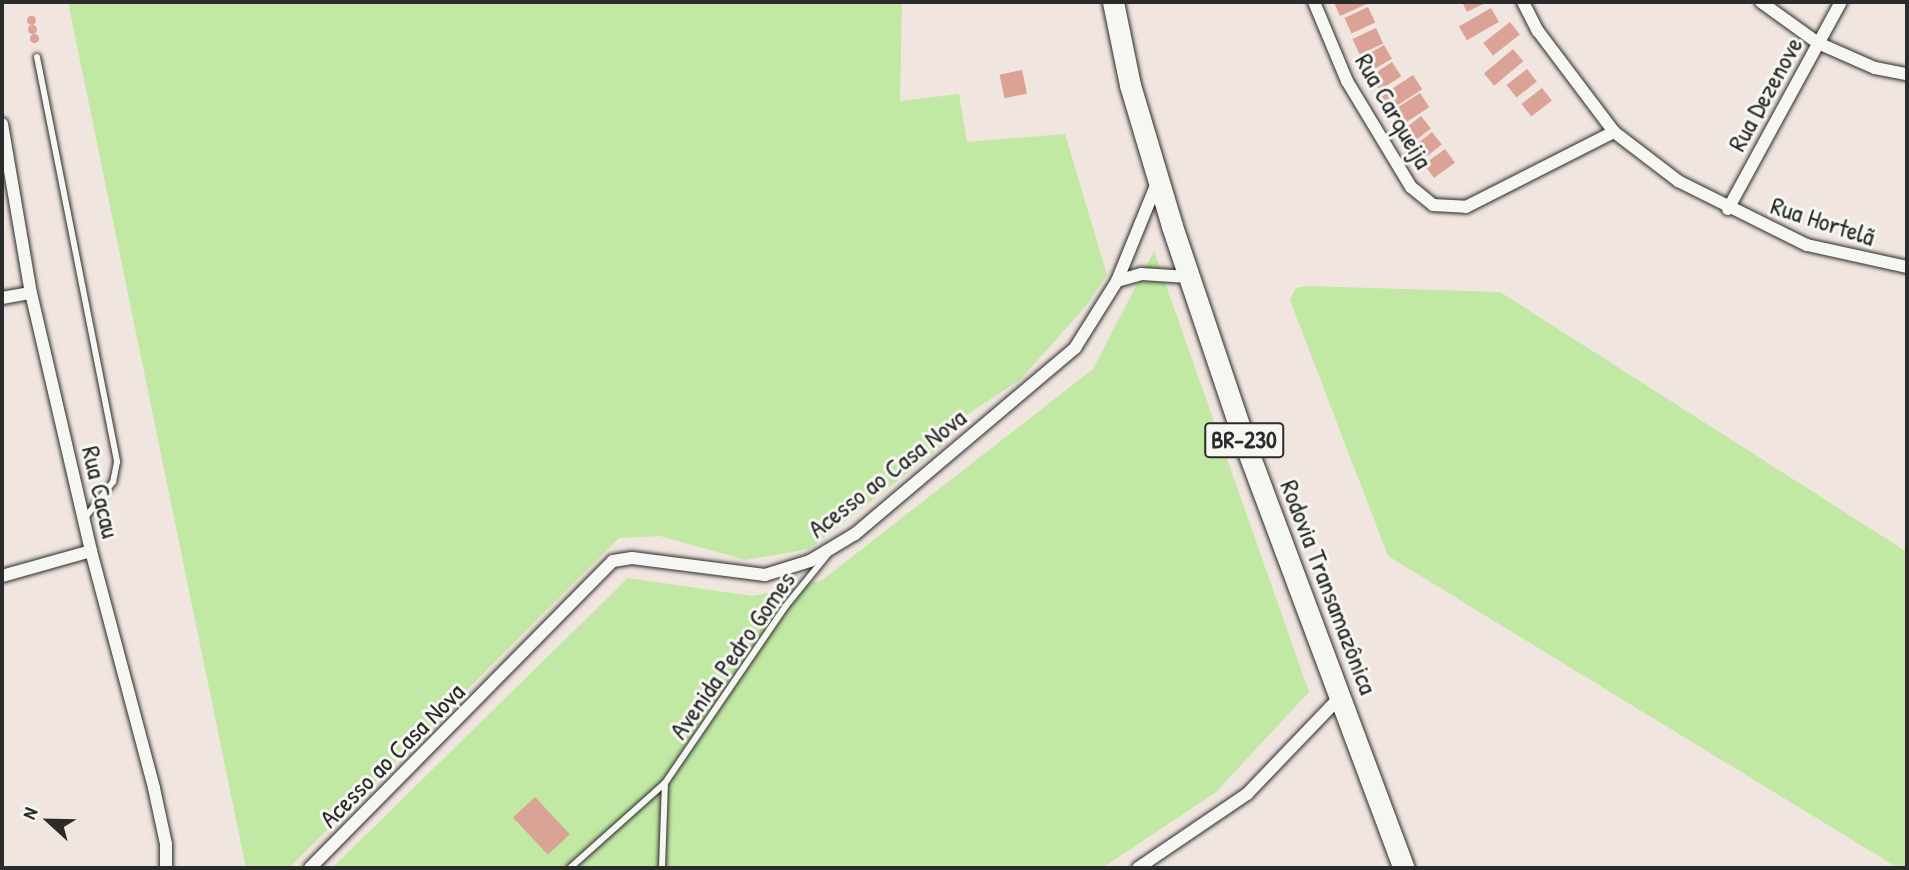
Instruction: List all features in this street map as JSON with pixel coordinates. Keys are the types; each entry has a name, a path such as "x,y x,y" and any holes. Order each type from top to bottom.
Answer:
{"highway":[{"name":"Rodovia Transamazônica","path":"1117,5 1157,183 1247,449 1405,868"}],"street":[{"name":"Rua Carqueija","path":"1314,2 1347,81 1405,178 1433,205 1466,207 1614,132"},
{"name":"Rua Hortelã","path":"1523,2 1538,31 1614,132 1678,181 1728,209 1807,245 1907,267"},
{"path":"1761,2 1818,43 1875,68 1907,74"},
{"name":"Rua Dezenove","path":"1728,209 1841,2"},
{"name":"Rua Cacau","path":"2,124 31,293 91,551 154,788 166,844 166,868"},
{"name":"Acesso ao Casa Nova","path":"310,868 613,561 632,558 765,575 832,550 1056,366 1089,331 1117,281 1157,183"},
{"path":"1117,281 1141,274 1189,277"},
{"path":"2,298 31,293"},
{"path":"2,576 91,551"},
{"path":"1138,868 1247,794 1341,696"}],"lane":[{"path":"37,57 117,462 113,482 84,519"},
{"name":"Avenida Pedro Gomes","path":"570,868 665,783 785,607 832,550"},
{"path":"662,868 665,783"}],"green space":[{"path":"68,2 902,2 900,101 959,94 967,142 1065,134 1107,275 1086,306 1021,379 965,416 942,446 809,549 746,560 660,536 619,538 289,868 246,868"},
{"path":"1154,251 1309,692 1216,792 1102,868 332,868 628,578 752,596 821,581 1093,369"},
{"path":"1308,286 1500,292 1907,552 1907,868 1898,868 1388,556 1290,300 1296,288"}],"building":[{"path":"1334,2 1371,2 1340,16"},
{"path":"1462,2 1487,2 1467,12"},
{"path":"1368,7 1375,22 1352,33 1344,18"},
{"path":"1491,8 1499,22 1467,40 1459,26"},
{"path":"31,16 35,20 31,24 27,20"},
{"path":"1510,22 1520,35 1493,56 1483,43"},
{"path":"32,25 36,29 32,33 28,29"},
{"path":"1376,28 1383,43 1360,54 1352,39"},
{"path":"34,34 38,38 34,42 30,38"},
{"path":"1384,45 1392,59 1370,71 1362,58"},
{"path":"1513,49 1523,61 1494,86 1484,73"},
{"path":"1392,62 1401,76 1379,90 1370,76"},
{"path":"1527,69 1537,82 1516,98 1507,85"},
{"path":"1022,70 1027,93 1004,98 1000,75"},
{"path":"1413,75 1422,89 1390,110 1381,96"},
{"path":"1542,88 1552,101 1531,117 1522,104"},
{"path":"1420,93 1429,107 1400,126 1391,112"},
{"path":"1421,116 1431,129 1410,145 1401,132"},
{"path":"1432,132 1442,145 1421,161 1412,148"},
{"path":"1445,149 1455,163 1434,178 1424,164"},
{"path":"535,797 570,834 548,855 513,817"}]}
